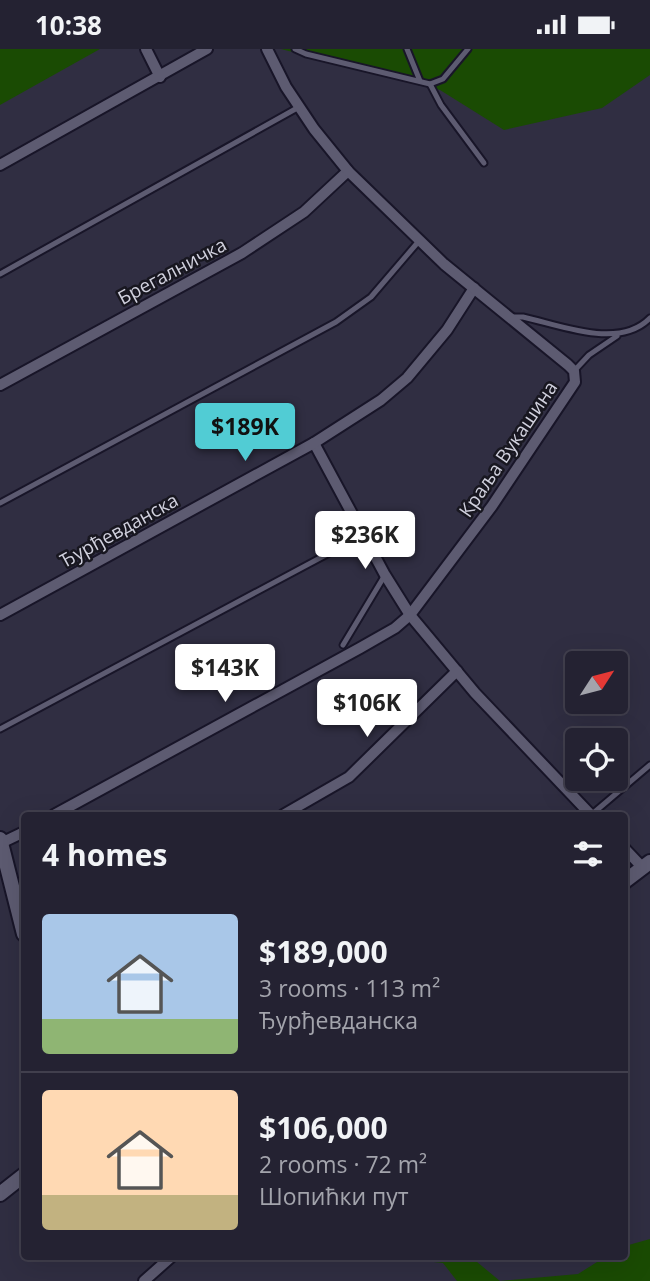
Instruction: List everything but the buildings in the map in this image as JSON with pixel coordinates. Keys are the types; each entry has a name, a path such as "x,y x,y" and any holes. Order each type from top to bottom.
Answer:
{"street":[{"path":"146,49 160,77"},
{"path":"0,165 207,49"},
{"name":"Краља Вукашина","path":"59,812 395,628 410,615 492,506 575,382 573,371 419,241 348,171 299,107 267,49"},
{"name":"Брегалничка","path":"0,385 242,253 304,212 348,171"},
{"name":"Ђурђевданска","path":"0,615 314,443 381,400 407,378 447,330 474,288"},
{"path":"314,443 385,575 410,615 457,671 588,812"},
{"path":"289,812 349,777 457,671"},
{"path":"21,833 1,841 21,922"},
{"path":"628,851 647,865 628,879"},
{"path":"0,1195 21,1178"},
{"path":"144,1281 168,1260"}],"lane":[{"path":"295,49 430,84 443,79 468,49"},
{"path":"407,49 420,81"},
{"path":"430,84 441,105 484,163"},
{"path":"0,274 299,107"},
{"path":"0,503 336,322 371,297 419,241"},
{"path":"509,317 523,317 596,333 620,334"},
{"path":"573,371 589,355 650,318"},
{"path":"0,729 363,535"},
{"path":"343,645 385,575"},
{"path":"595,812 650,765"}],"green space":[{"path":"0,49 100,49 0,105"},
{"path":"281,49 650,49 650,75 602,108 504,130 440,90"},
{"path":"650,1239 650,1281 500,1281 578,1274 600,1260 628,1260 628,1245"},
{"path":"415,1260 475,1260 500,1281 457,1281 443,1263"}]}
